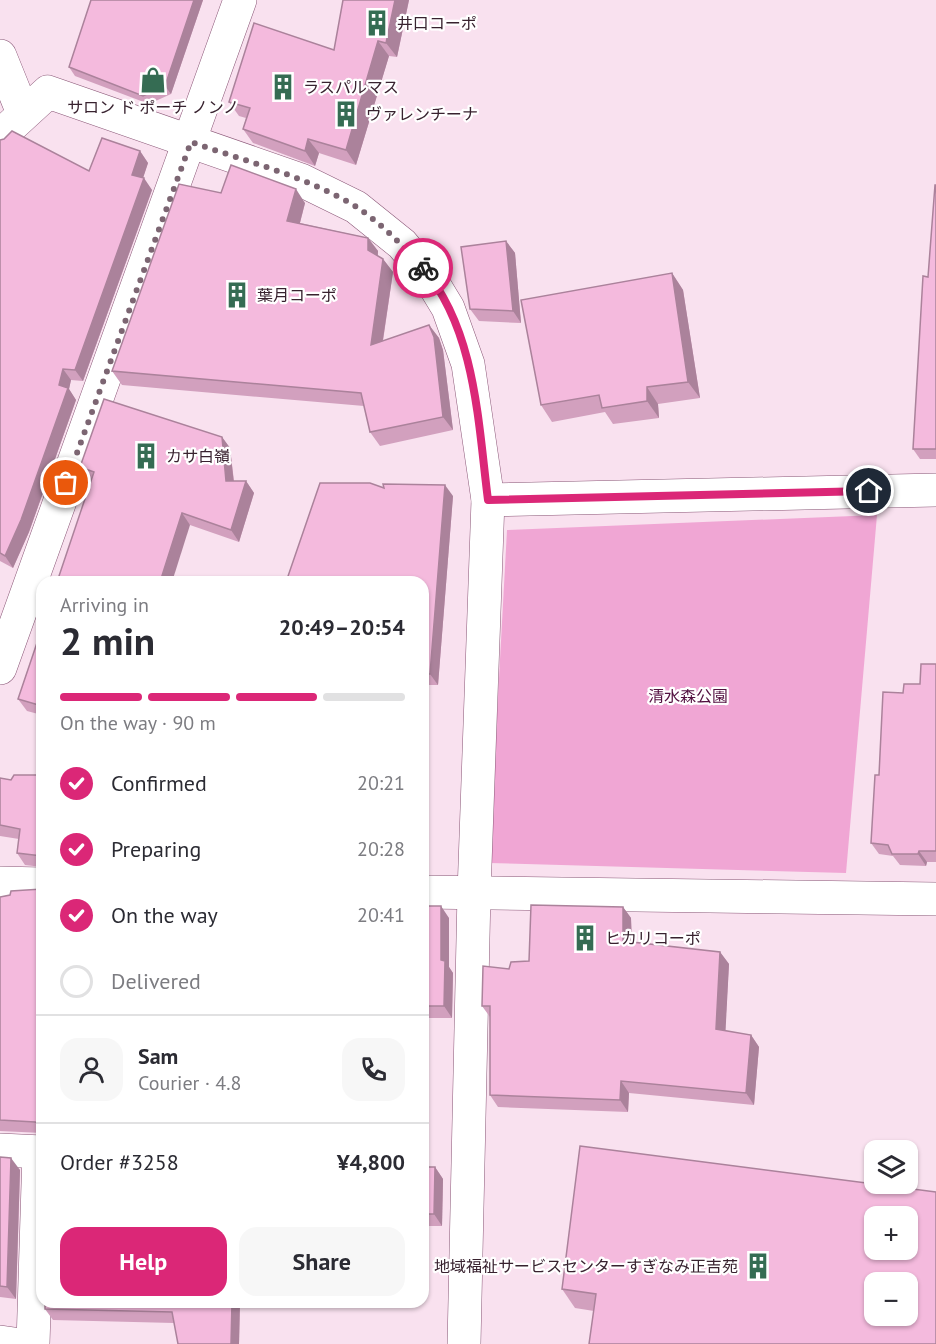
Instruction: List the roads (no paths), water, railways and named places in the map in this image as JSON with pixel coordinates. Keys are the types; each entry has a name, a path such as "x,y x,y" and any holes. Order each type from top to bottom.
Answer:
{"street":[{"path":"0,668 191,142 240,0"},
{"path":"0,56 23,113"},
{"path":"0,136 48,92 301,180 356,207 402,244 428,274 448,308 468,364 488,500 474,893 464,1344"},
{"path":"488,500 936,490"},
{"path":"0,883 36,884"},
{"path":"429,892 936,899"},
{"path":"0,1150 36,1152"},
{"path":"33,1344 36,1262"},
{"path":"0,1342 14,1344"}],"place":[{"name":"井口コーポ","path":"377,23"},
{"name":"サロン ド ポーチ ノンノ","path":"153,80"},
{"name":"ラスパルマス","path":"283,87"},
{"name":"ヴァレンチーナ","path":"346,114"},
{"name":"葉月コーポ","path":"237,295"},
{"name":"カサ白嶺","path":"146,456"},
{"name":"ヒカリコーポ","path":"585,938"},
{"name":"地域福祉サービスセンターすぎなみ正吉苑","path":"758,1266"}],"park label":[{"name":"清水森公園","path":"688,696"}]}
